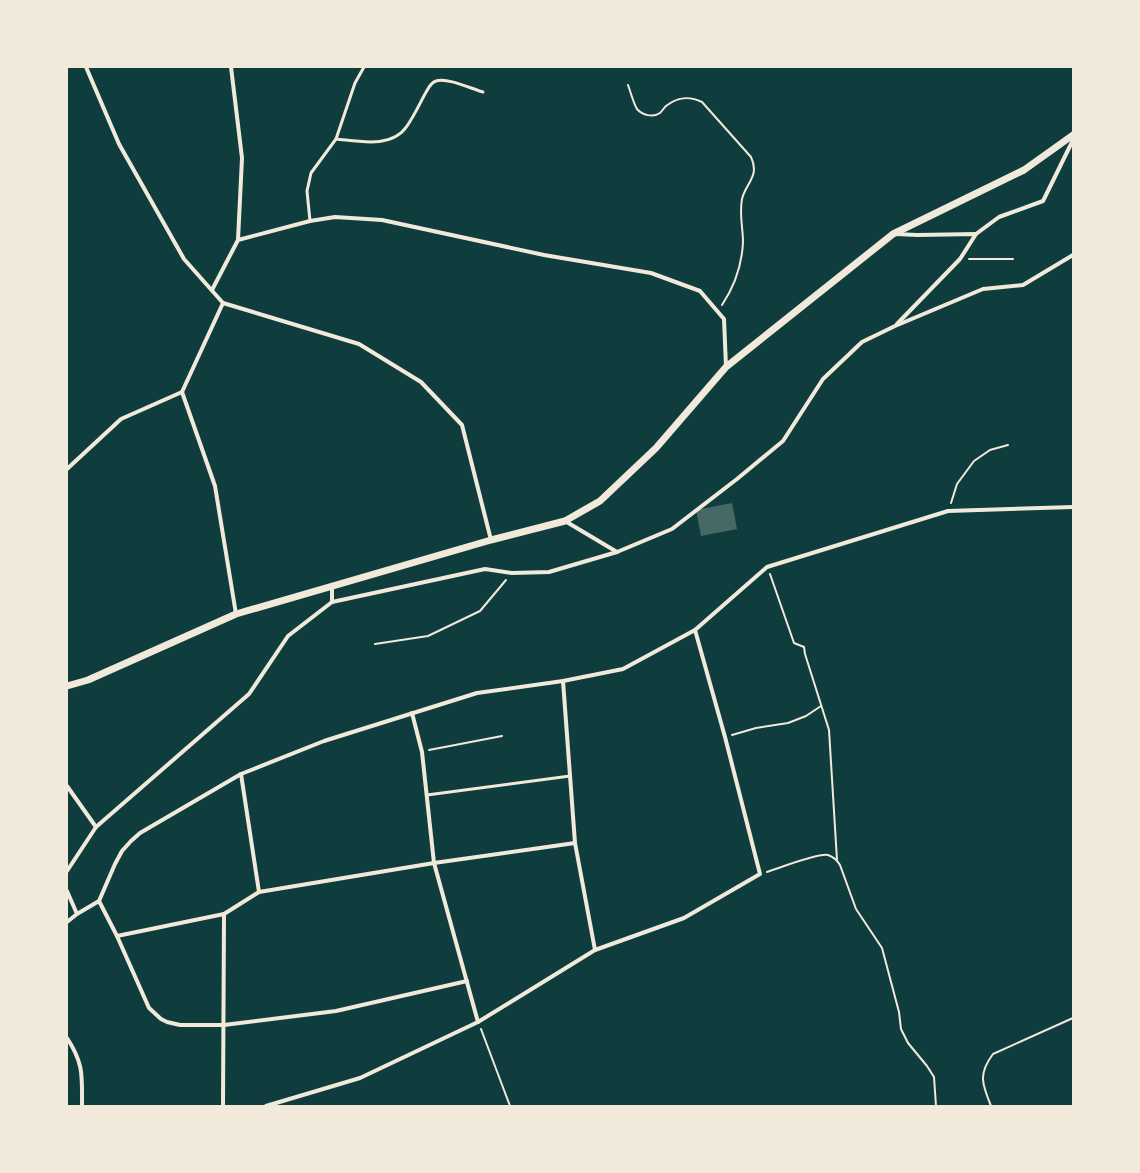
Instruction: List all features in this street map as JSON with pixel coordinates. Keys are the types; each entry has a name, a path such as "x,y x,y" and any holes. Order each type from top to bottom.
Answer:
{"street":[{"path":"86,67 119,144 184,259 223,303 359,344 421,382 462,425 491,540"},
{"path":"212,290 238,240 242,158 231,67"},
{"path":"67,686 88,680 236,614 491,540 565,521 600,501 656,448 726,367 893,234 1024,170 1073,135"},
{"path":"895,326 960,259 976,234 999,217 1043,202 1073,140"},
{"path":"238,240 310,221 335,217 382,220 544,255 651,273 700,291 724,319 726,367"},
{"path":"893,234 976,234"},
{"path":"67,871 96,827 248,694 288,636 332,602 486,569 512,573 549,572 617,552 672,529 737,479 783,441 823,379 862,342 895,326 983,289 1023,285 1073,255"},
{"path":"67,469 121,419 182,392 223,303"},
{"path":"182,392 215,486 236,614"},
{"path":"67,922 77,914 100,901 122,851 140,833 241,774 324,741 477,693 563,681 623,669 695,630 768,567 948,511 1073,507"},
{"path":"565,521 617,552"},
{"path":"332,586 332,602"},
{"path":"266,1106 360,1078 478,1022 595,950 684,918 760,874 725,737 695,630"},
{"path":"563,681 575,843 595,950"},
{"path":"412,713 422,752 434,863 478,1022"},
{"path":"241,774 259,892"},
{"path":"67,786 96,827"},
{"path":"117,936 224,914 259,892 434,863 575,843"},
{"path":"67,891 77,914"},
{"path":"100,901 145,1001 155,1014 167,1022 180,1025 224,1025 336,1011 467,981"},
{"path":"224,914 224,1106"},
{"path":"67,1038 76,1051 80,1066 82,1106"}],"lane":[{"path":"310,221 307,190 309,178 314,167 336,139 355,83 364,67"},
{"path":"336,139 380,141 387,140 398,135 407,127 430,85 437,80 447,81 483,92"},
{"path":"427,795 570,776"}],"path":[{"path":"628,85 636,107 644,114 649,116 660,113 670,103 683,98 689,98 702,102 751,157 754,163 753,176 742,198 740,216 743,242 738,271 730,293 718,312"},
{"path":"960,259 1013,259"},
{"path":"948,511 957,484 974,461 990,450 1008,445"},
{"path":"768,567 794,643 804,647 829,730 837,860"},
{"path":"375,644 428,636 480,611 512,573"},
{"path":"725,737 756,728 788,723 806,716 822,706"},
{"path":"422,752 502,736"},
{"path":"760,874 821,855 832,856 837,860 856,909 882,948 899,1012 901,1028 908,1043 934,1077 936,1106"},
{"path":"991,1106 983,1086 982,1075 986,1063 993,1054 1073,1018"},
{"path":"478,1022 510,1106"}],"building":[{"path":"732,503 737,529 701,536 696,510"}]}
